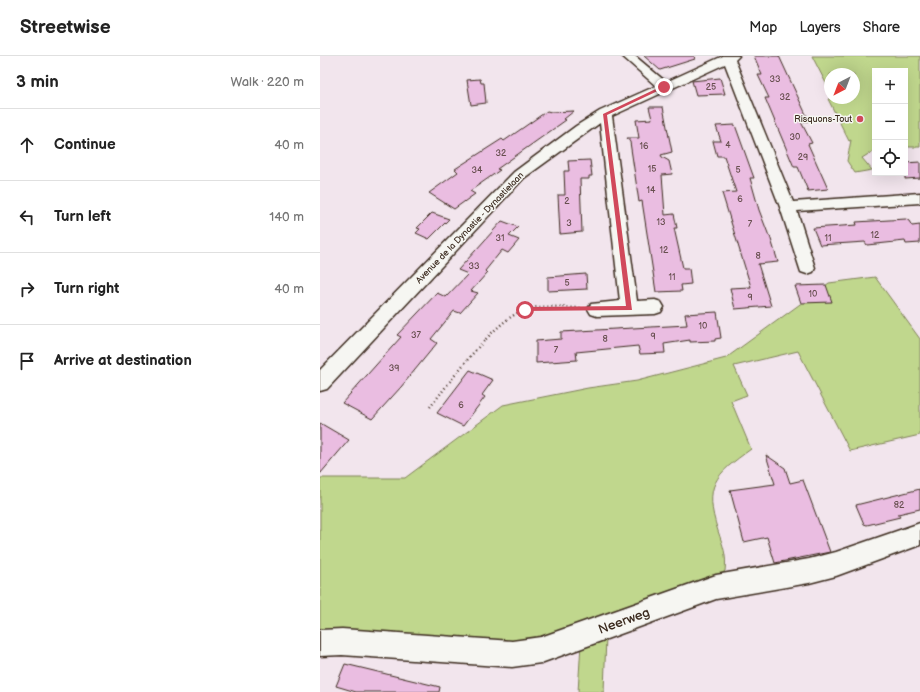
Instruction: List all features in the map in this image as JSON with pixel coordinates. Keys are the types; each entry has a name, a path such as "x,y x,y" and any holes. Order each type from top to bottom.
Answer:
{"street":[{"path":"628,56 664,87"},
{"path":"731,57 788,207 807,268"},
{"name":"Avenue de la Dynastie - Dynastielaan","path":"320,383 519,175 574,133 605,114 731,57"},
{"path":"605,114 629,308"},
{"path":"788,207 920,198"},
{"path":"597,309 655,307"},
{"name":"Neerweg","path":"320,643 342,642 512,654 541,650 716,587 809,571 836,564 920,534"}],"path":[{"path":"430,407 497,328 512,316 525,310 597,309"}],"green space":[{"name":"Risquons-Tout","path":"812,56 920,56 920,147 908,147 908,68 872,68 872,152 862,158 872,170 855,173 847,161 851,140 849,141 830,104 860,104 860,68 824,68 824,79"},
{"path":"875,277 920,339 920,435 850,451 798,351 734,366 747,395 731,401 751,449 721,474 715,482 712,492 714,515 725,555 725,571 716,578 522,644 320,637 320,478 405,478 503,405 588,388 637,381 726,358 829,283"},
{"path":"606,636 604,692 578,692 581,644"}],"building":[{"path":"644,56 694,56 695,59 660,70"},
{"path":"754,56 779,56 809,121 801,122 812,143 808,144 828,189 808,191 798,167 794,167 765,98 769,98 758,75 762,75"},
{"path":"720,78 725,94 696,95 692,81"},
{"path":"480,79 481,83 484,83 486,103 471,105 467,80"},
{"path":"649,107 663,107 672,152 661,155 669,161 672,174 662,175 665,215 674,214 677,228 674,228 683,268 689,268 691,284 681,285 682,291 656,292 642,201 639,202 630,142 627,138 639,138 636,120 652,119"},
{"path":"547,111 574,111 564,119 566,120 497,169 500,170 470,191 475,194 454,209 429,193 458,172 455,169 502,139 504,141"},
{"path":"735,125 754,178 750,178 759,210 770,236 778,262 758,264 771,306 735,309 730,288 751,287 722,193 736,192 724,156 717,156 713,141 721,141 716,126"},
{"path":"590,160 592,176 589,176 589,179 580,179 582,232 560,234 558,195 565,195 564,171 569,171 568,161"},
{"path":"920,162 920,178 905,179 905,176 908,176 908,163"},
{"path":"432,213 449,219 429,239 416,233 420,229 417,228"},
{"path":"906,219 912,226 920,225 920,243 906,244 905,241 867,245 865,242 820,245 813,228 857,225 856,222"},
{"path":"502,221 518,227 509,236 519,240 508,253 502,250 485,271 487,273 471,291 478,293 460,313 454,311 431,339 437,343 401,387 372,419 342,403 401,337 397,335 437,293 446,297 468,274 458,270"},
{"path":"586,274 587,289 548,291 548,277"},
{"path":"826,285 832,302 801,303 795,286"},
{"path":"717,312 721,338 715,339 715,341 690,342 690,340 664,344 665,353 640,354 638,346 576,352 577,360 536,363 536,341 561,339 561,332 687,325 685,314"},
{"path":"470,370 493,380 482,395 485,397 463,426 437,413"},
{"path":"320,423 349,440 320,474"},
{"path":"766,455 785,468 790,483 803,480 830,552 775,563 767,537 744,542 730,490 775,484"},
{"path":"920,489 920,509 898,514 900,517 867,525 864,524 856,505"},
{"path":"345,664 440,687 439,692 356,692 336,686"}],"place":[{"name":"Risquons-Tout","path":"860,119"}],"route":[{"path":"525,310 629,308 605,114 664,87"}]}
